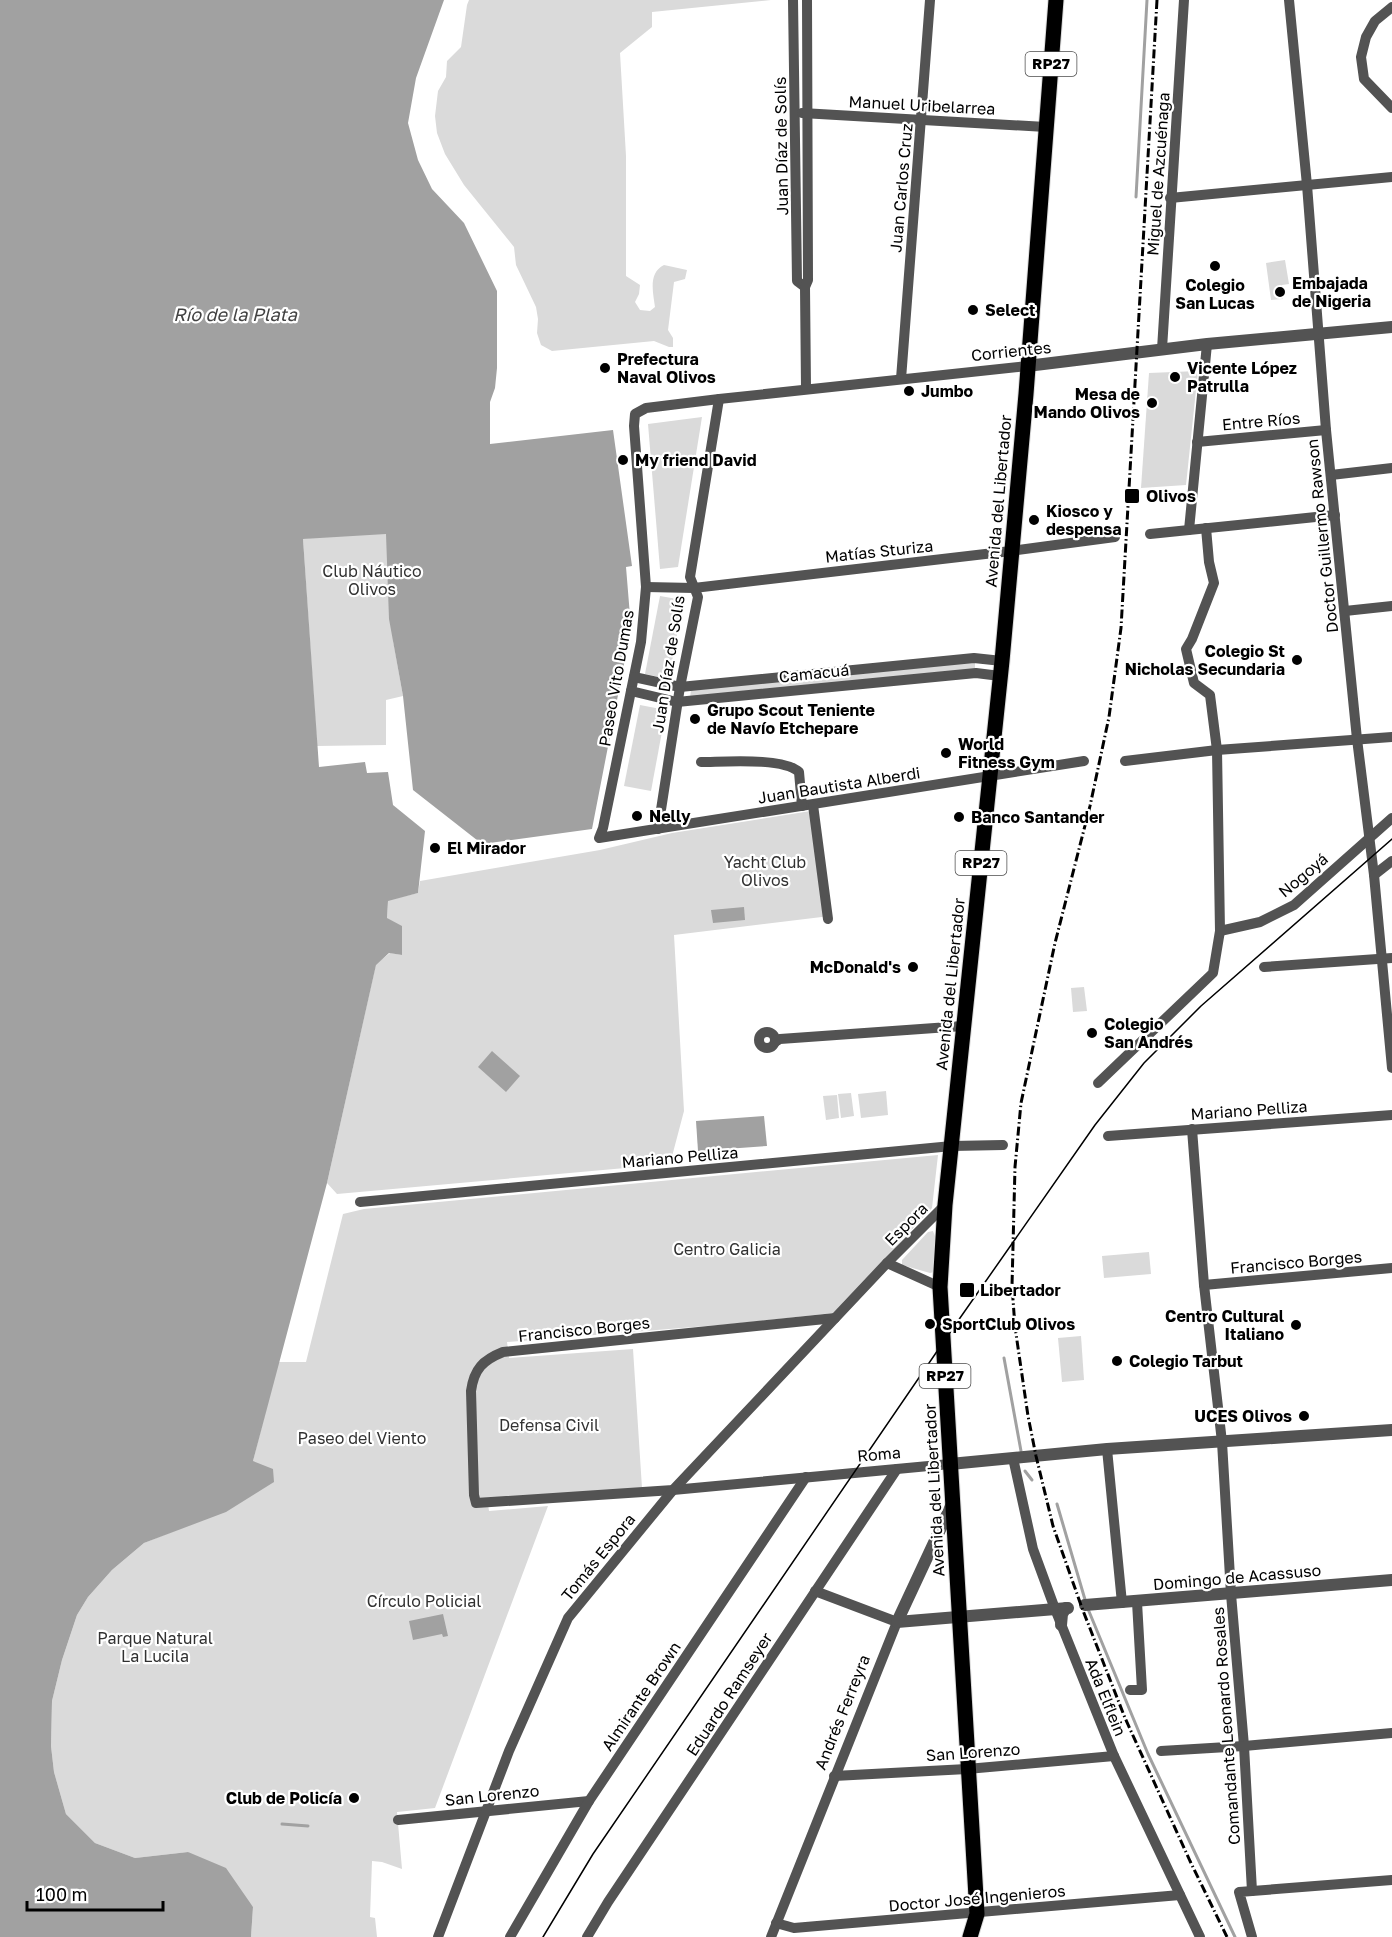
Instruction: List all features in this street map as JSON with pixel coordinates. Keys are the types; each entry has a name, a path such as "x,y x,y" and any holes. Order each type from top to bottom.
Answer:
{"main road":[{"name":"Avenida del Libertador","path":"970,1937 977,1914 940,1287 945,1205 1001,668 1056,0"}],"street":[{"name":"Juan Díaz de Solís","path":"793,0 797,281 804,287"},
{"name":"Juan Díaz de Solís","path":"806,388 804,287 808,280 807,0"},
{"name":"Juan Carlos Cruz","path":"901,379 930,0"},
{"name":"Miguel de Azcuénaga","path":"1162,349 1184,0"},
{"name":"Doctor Guillermo Rawson","path":"1289,0 1307,185 1326,430 1357,739 1368,839 1387,959 1392,1068"},
{"path":"1392,7 1375,21 1366,37 1361,57 1364,80 1392,108"},
{"name":"Manuel Uribelarrea","path":"796,113 1046,127"},
{"path":"1170,198 1392,177"},
{"name":"Corrientes","path":"635,414 646,408 806,388 1027,366 1207,344 1392,327"},
{"path":"1189,530 1207,344"},
{"name":"Juan Díaz de Solís","path":"658,829 677,702 698,597 690,577 719,399"},
{"name":"Paseo Vito Dumas","path":"599,838 632,691 641,642 646,587 635,414"},
{"name":"Entre Ríos","path":"1197,442 1326,430"},
{"path":"1331,475 1392,468"},
{"path":"1150,534 1335,515"},
{"path":"1098,1083 1213,973 1220,931 1217,750 1210,695 1194,683 1186,649 1214,583 1209,562 1206,528"},
{"name":"Matías Sturiza","path":"646,587 694,588 1115,537"},
{"path":"1345,611 1392,606"},
{"name":"Camacuá","path":"634,677 680,687 974,658 1001,668"},
{"path":"912,664 913,679"},
{"name":"Camacuá","path":"632,691 677,702 976,673 1001,668"},
{"path":"769,679 770,693"},
{"path":"1125,761 1217,750 1392,737"},
{"name":"Juan Bautista Alberdi","path":"599,838 990,777 1084,760"},
{"path":"701,762 769,762 795,768 799,772 828,919"},
{"name":"Nogoyá","path":"1220,931 1260,922 1294,905 1392,818"},
{"path":"1374,875 1392,861"},
{"path":"1264,967 1387,959"},
{"path":"776,1039 963,1026"},
{"name":"Mariano Pelliza","path":"1108,1136 1392,1115"},
{"name":"Comandante Leonardo Rosales","path":"1192,1129 1204,1285 1222,1442 1252,1891"},
{"name":"Mariano Pelliza","path":"360,1202 952,1146 1003,1145"},
{"name":"Espora","path":"887,1263 945,1205"},
{"path":"887,1263 940,1287"},
{"name":"Tomás Espora","path":"438,1937 516,1734 568,1618 673,1490 887,1263"},
{"name":"Francisco Borges","path":"1204,1285 1392,1268"},
{"name":"Francisco Borges","path":"476,1503 472,1378 479,1365 489,1358 503,1352 835,1318"},
{"name":"Roma","path":"476,1503 673,1490 1107,1449 1392,1430"},
{"path":"1107,1449 1122,1603"},
{"path":"1013,1458 1033,1549 1060,1606 1061,1625"},
{"name":"Eduardo Ramseyer","path":"587,1937 608,1902 897,1469"},
{"name":"Almirante Brown","path":"510,1937 589,1801 806,1477"},
{"name":"Andrés Ferreyra","path":"772,1936 897,1622 953,1503"},
{"name":"Domingo de Acassuso","path":"1085,1605 1392,1580"},
{"path":"815,1591 897,1622 1060,1606"},
{"path":"1130,1690 1142,1690 1137,1602"},
{"name":"Ada Elflein","path":"1061,1625 1114,1756 1200,1937"},
{"path":"1161,1751 1392,1733"},
{"name":"San Lorenzo","path":"834,1776 967,1769 1114,1756"},
{"name":"San Lorenzo","path":"398,1820 589,1801"},
{"path":"1252,1937 1239,1892 1392,1880"},
{"name":"Doctor José Ingenieros","path":"777,1923 794,1929 1180,1895"}],"green space":[{"path":"469,0 771,0 652,12 652,27 620,53 626,156 626,276 640,285 635,302 640,310 650,311 655,307 653,283 659,268 664,265 687,270 685,279 674,282 668,330 673,338 673,347 654,341 552,351 541,345 537,333 536,307 516,265 514,247 464,185 445,154 437,133 435,116 438,91 446,77 447,61 461,47"},
{"path":"1285,260 1289,284 1282,285 1283,299 1271,300 1266,263"},
{"path":"1198,371 1186,485 1141,488 1149,373"},
{"path":"702,417 678,567 660,569 648,424"},
{"name":"Club Náutico Olivos","path":"507,509 393,640 403,696 386,700 386,745 317,746 303,539"},
{"path":"660,596 683,600 669,679 645,674"},
{"path":"975,661 975,670 690,698 691,690"},
{"path":"640,705 666,710 651,791 624,786"},
{"name":"Yacht Club Olivos","path":"817,810 830,916 674,935 684,1111 670,1164 337,1194 327,1183 376,964 390,953 402,955 387,918 388,900 418,893 420,881 600,850 672,833"},
{"path":"1084,987 1087,1011 1073,1012 1071,988"},
{"path":"886,1091 888,1115 861,1118 858,1094"},
{"path":"851,1093 854,1116 841,1118 838,1094"},
{"path":"837,1095 839,1118 826,1120 823,1096"},
{"path":"938,1155 932,1208 833,1313 731,1324 507,1342 509,1358 633,1349 642,1488 488,1504 489,1511 548,1506 435,1808 397,1812 402,1869 372,1861 370,1917 375,1918 377,1937 251,1937 253,1907 188,1852 135,1858 95,1843 66,1814 54,1772 51,1746 52,1701 62,1660 77,1615 88,1597 112,1570 144,1543 184,1527 253,1461 278,1362 306,1362 343,1214 364,1209"},
{"path":"933,1231 936,1239 934,1272 930,1273 902,1265 902,1260 928,1232"},
{"path":"1149,1252 1151,1274 1104,1278 1102,1256"},
{"path":"1081,1336 1084,1380 1062,1382 1058,1338"}],"water":[{"name":"Río de la Plata","path":"0,0 444,0 416,78 408,123 418,160 432,189 464,223 497,291 497,368 495,388 490,402 490,444 613,430 632,566 626,567 631,628 592,829 482,844 413,790 403,696 389,619 386,534 303,539 319,767 365,762 367,773 388,772 393,805 425,831 418,893 388,901 387,918 402,926 402,955 389,953 376,965 327,1183 253,1461 273,1469 274,1482 226,1512 144,1543 112,1570 88,1597 77,1615 62,1660 52,1701 51,1746 54,1772 66,1814 95,1843 135,1858 188,1852 226,1868 253,1907 251,1937 0,1937"},
{"path":"744,907 745,920 713,923 711,910"},
{"path":"492,1051 520,1076 506,1092 478,1067"},
{"path":"764,1116 767,1146 698,1151 696,1121"},
{"path":"443,1614 448,1636 443,1637 442,1634 413,1640 409,1621"}],"waterway":[{"path":"1136,197 1147,0"},
{"path":"1004,1358 1021,1451"},
{"path":"1025,1471 1032,1480"},
{"path":"1057,1504 1086,1603"},
{"path":"1088,1609 1148,1754 1235,1937"},
{"path":"282,1824 308,1826"}],"tram line":[{"path":"543,1937 593,1854 953,1328 1095,1125 1144,1063 1201,1006 1392,839"}],"railway":[{"path":"1157,0 1121,628 1109,717 1090,806 1055,943 1021,1103 1015,1167 1012,1286 1015,1327 1028,1416 1053,1526 1125,1718 1227,1937"}],"place":[{"name":"Colegio San Lucas","path":"1215,266"},
{"name":"Embajada de Nigeria","path":"1280,292"},
{"name":"Select","path":"973,310"},
{"name":"Prefectura Naval Olivos","path":"605,368"},
{"name":"Vicente López Patrulla","path":"1175,377"},
{"name":"Jumbo","path":"909,391"},
{"name":"Mesa de Mando Olivos","path":"1152,403"},
{"name":"My friend David","path":"623,460"},
{"name":"Olivos","path":"1132,496"},
{"name":"Kiosco y despensa","path":"1034,520"},
{"name":"Colegio St Nicholas Secundaria","path":"1297,660"},
{"name":"Grupo Scout Teniente de Navío Etchepare","path":"695,719"},
{"name":"World Fitness Gym","path":"946,753"},
{"name":"Nelly","path":"637,816"},
{"name":"Banco Santander","path":"959,817"},
{"name":"El Mirador","path":"435,848"},
{"name":"McDonald's","path":"913,967"},
{"name":"Colegio San Andrés","path":"1092,1033"},
{"name":"Libertador","path":"967,1290"},
{"name":"SportClub Olivos","path":"930,1324"},
{"name":"Centro Cultural Italiano","path":"1296,1325"},
{"name":"Colegio Tarbut","path":"1117,1361"},
{"name":"UCES Olivos","path":"1304,1416"},
{"name":"Club de Policía","path":"354,1798"}],"park label":[{"name":"Centro Galicia","path":"727,1249"},
{"name":"Defensa Civil","path":"549,1425"},
{"name":"Paseo del Viento","path":"362,1438"},
{"name":"Círculo Policial","path":"424,1601"},
{"name":"Parque Natural La Lucila","path":"155,1647"}]}
